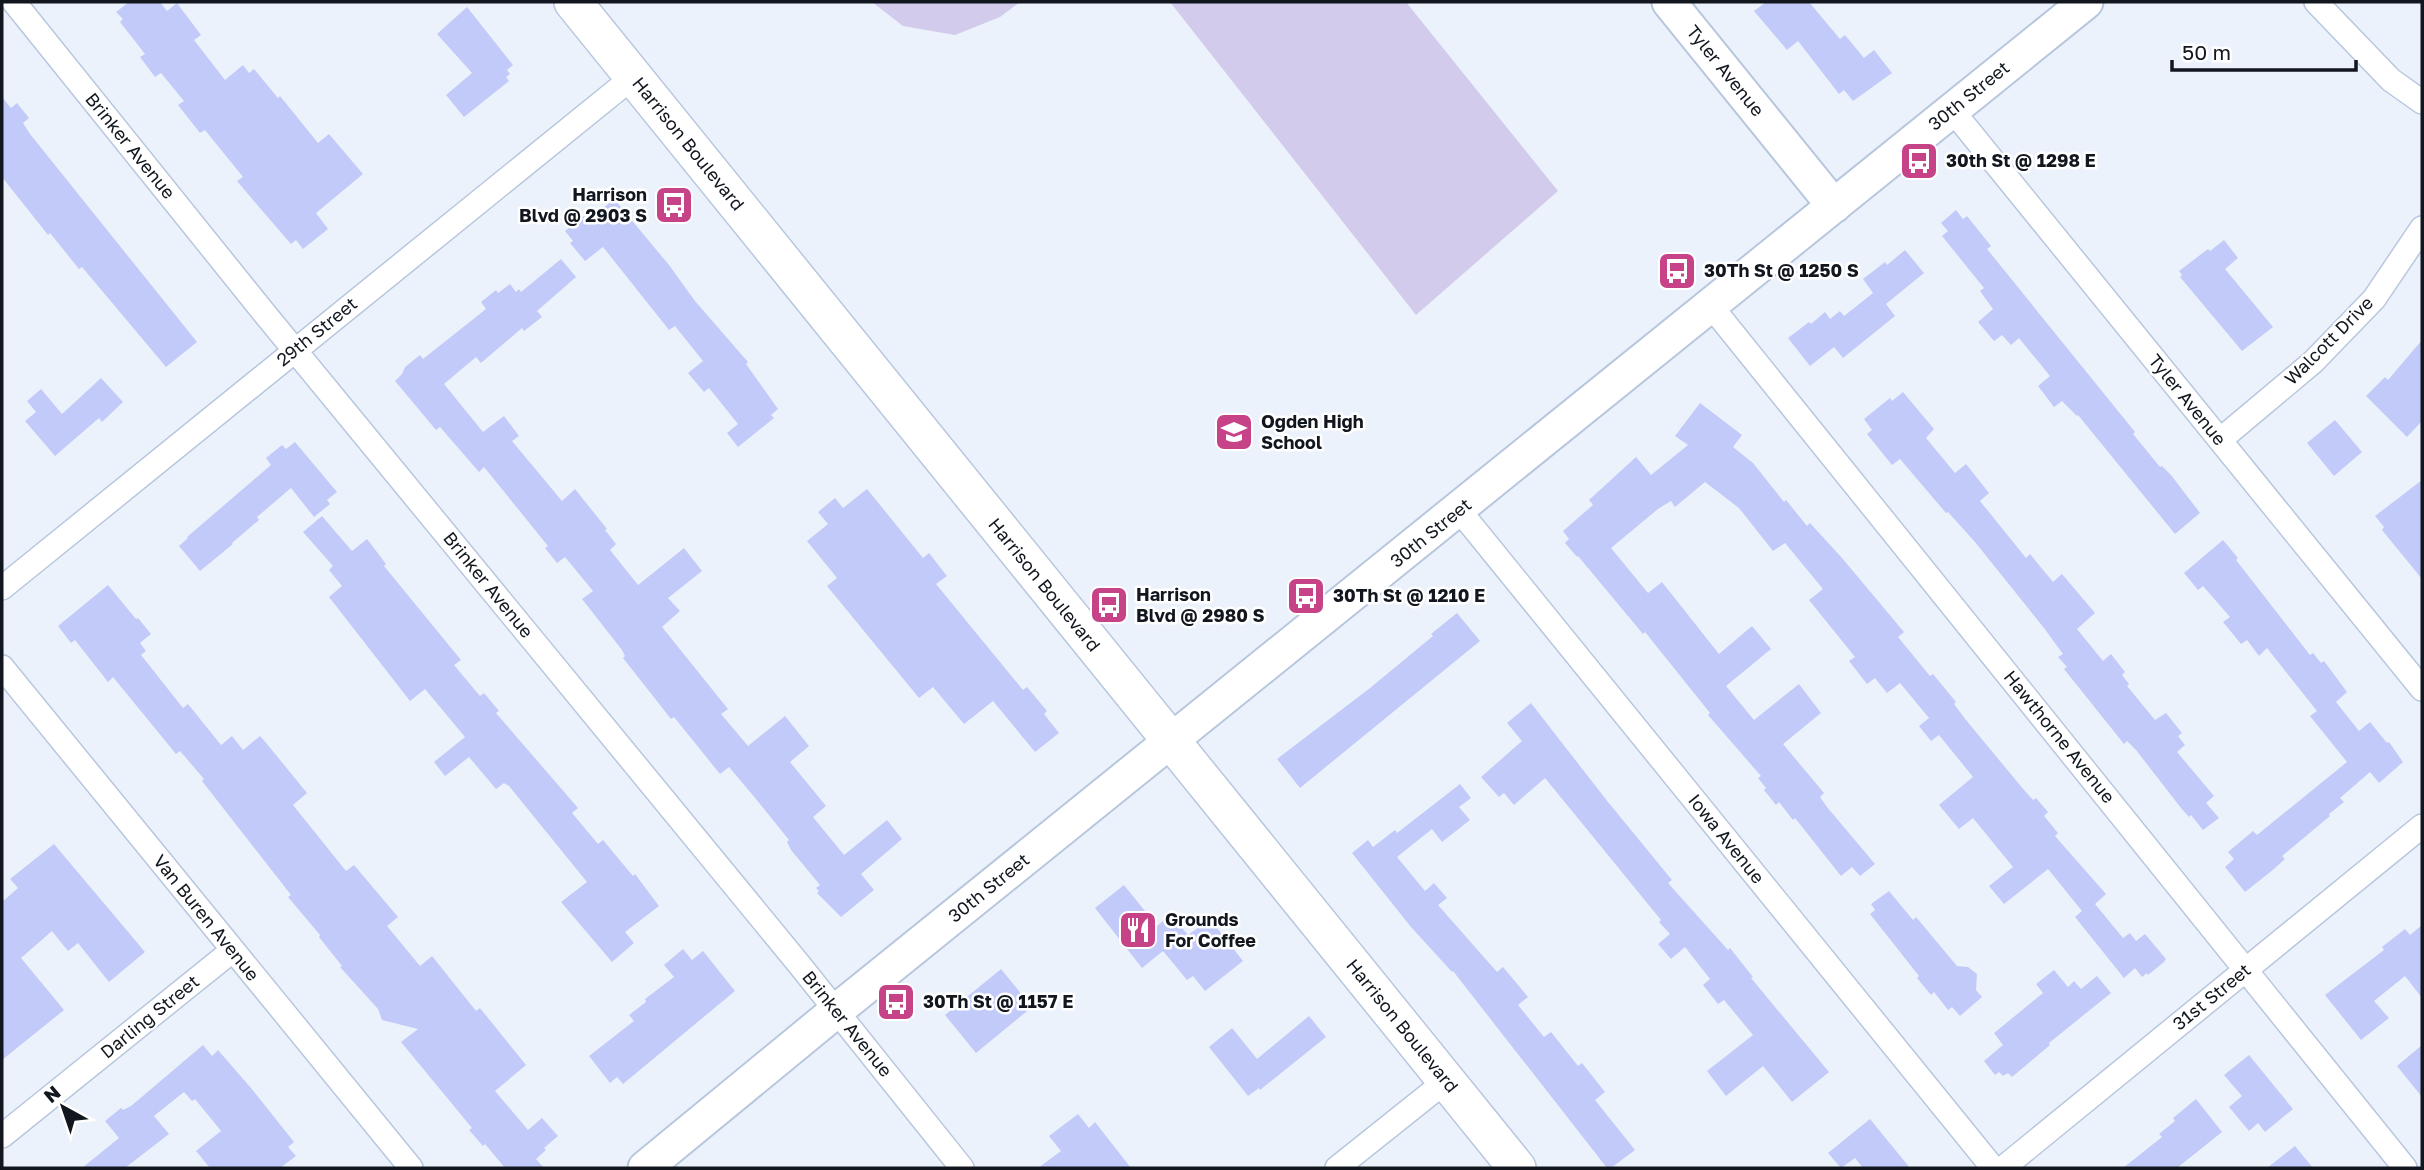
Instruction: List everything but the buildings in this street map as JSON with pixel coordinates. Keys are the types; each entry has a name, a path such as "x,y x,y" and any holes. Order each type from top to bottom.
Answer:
{"main road":[{"name":"Harrison Boulevard","path":"572,2 1517,1168"}],"street":[{"name":"Brinker Avenue","path":"14,2 962,1168"},
{"name":"Tyler Avenue","path":"1669,2 1834,206"},
{"name":"30th Street","path":"645,1168 2086,2"},
{"path":"2316,2 2392,80 2422,102"},
{"name":"29th Street","path":"2,589 633,77"},
{"name":"Tyler Avenue","path":"1952,110 2422,690"},
{"name":"Walcott Drive","path":"2220,440 2313,362 2374,299 2422,228"},
{"name":"Hawthorne Avenue","path":"1711,306 2405,1168"},
{"name":"Iowa Avenue","path":"1459,510 1993,1168"},
{"name":"Van Buren Avenue","path":"2,667 411,1168"},
{"name":"31st Street","path":"2003,1168 2422,826"},
{"name":"Darling Street","path":"2,1136 233,950"},
{"path":"1337,1168 1446,1081"}],"shaded area":[{"path":"872,2 1020,2 1000,17 955,35 903,26"},
{"path":"1170,2 1406,2 1558,191 1416,315"}],"place":[{"name":"30th St @ 1298 E","path":"1919,161"},
{"name":"Harrison Blvd @ 2903 S","path":"674,205"},
{"name":"30Th St @ 1250 S","path":"1677,271"},
{"name":"Ogden High School","path":"1234,432"},
{"name":"30Th St @ 1210 E","path":"1306,596"},
{"name":"Harrison Blvd @ 2980 S","path":"1109,605"},
{"name":"Grounds For Coffee","path":"1138,930"},
{"name":"30Th St @ 1157 E","path":"896,1002"}]}
